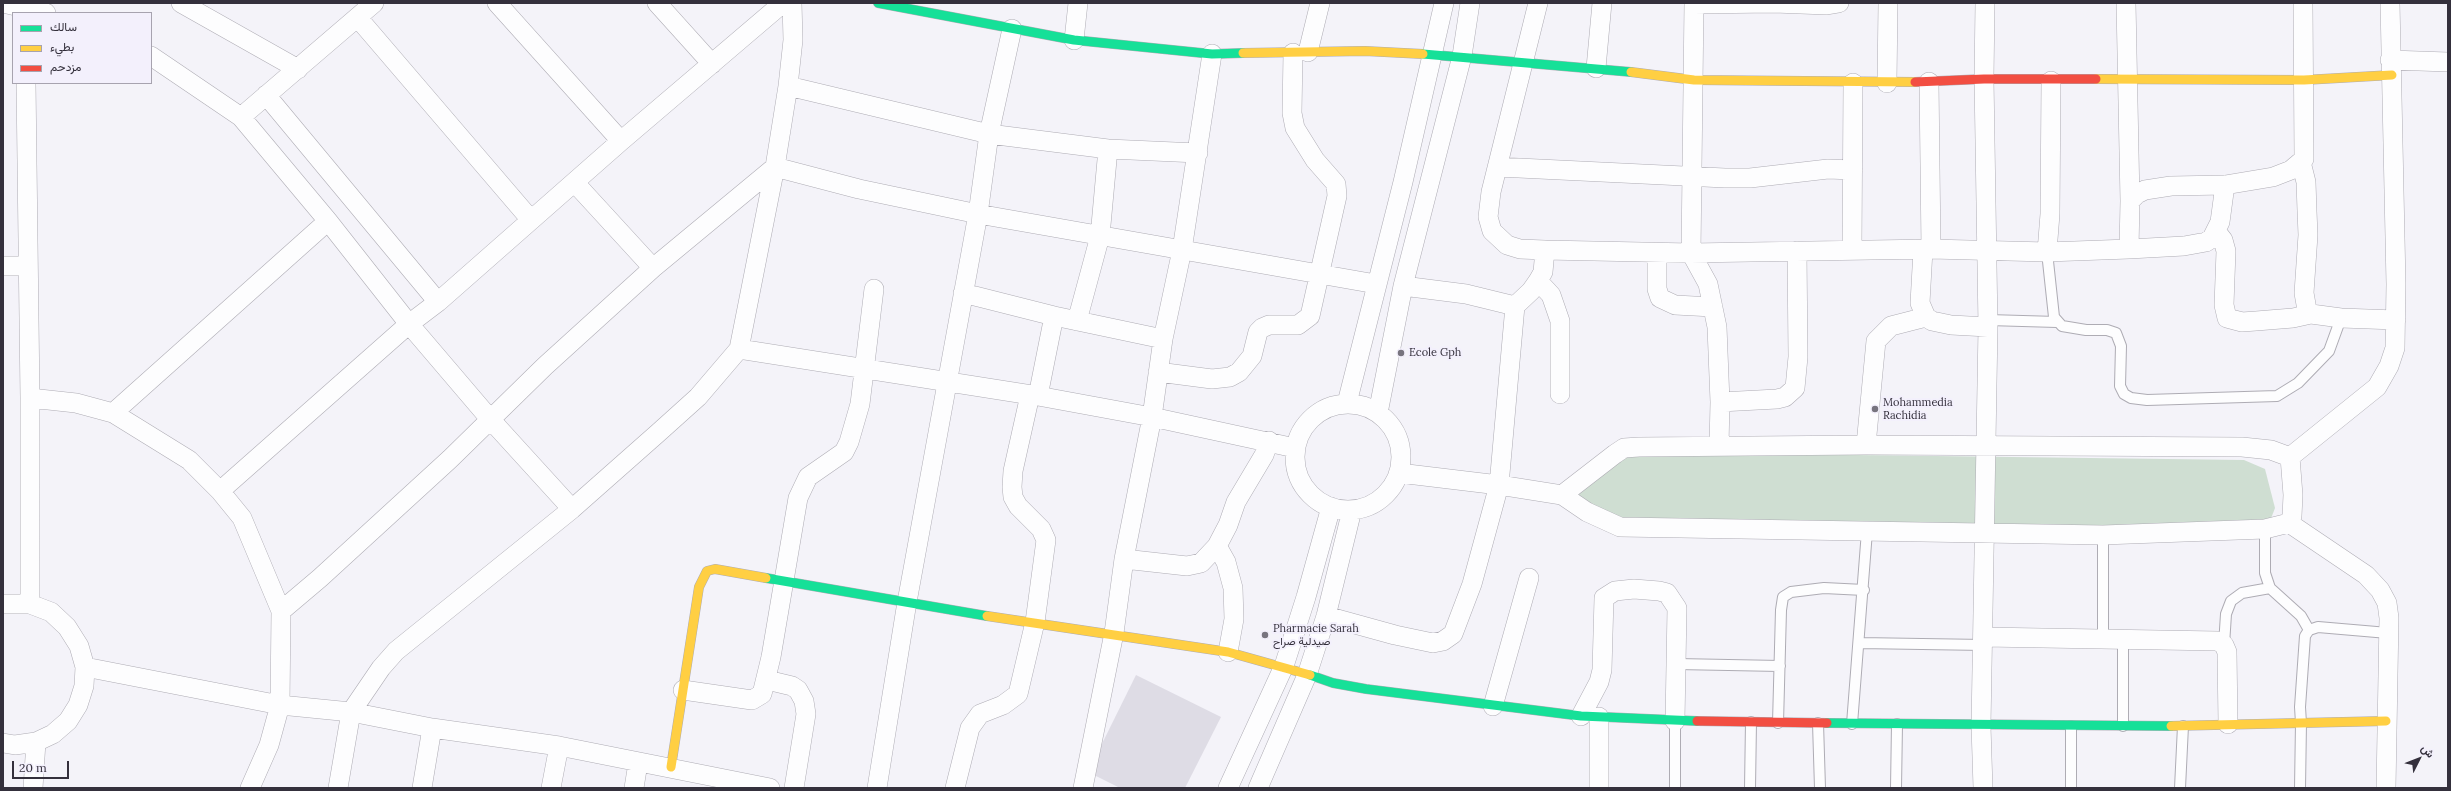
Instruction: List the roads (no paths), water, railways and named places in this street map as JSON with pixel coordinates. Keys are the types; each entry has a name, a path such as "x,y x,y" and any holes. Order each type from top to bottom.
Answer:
{"street":[{"path":"3,3 42,12"},
{"path":"241,117 374,3"},
{"path":"497,3 621,141"},
{"path":"657,3 712,64"},
{"path":"220,491 409,324 438,302 621,141 784,3"},
{"path":"338,788 351,712 369,683 396,651 572,509 698,397 739,349 775,167 788,86 793,40 792,3"},
{"path":"878,3 1074,40 1212,54 1365,51 1462,56 1596,68 1694,80 1853,83 1929,82 1984,79 2051,81 2128,79 2304,80 2448,62"},
{"path":"1074,40 1078,3"},
{"path":"1158,372 1212,379 1230,377 1239,372 1252,356 1258,332 1262,328 1268,325 1298,325 1310,316 1318,273 1335,213 1336,184 1315,160 1295,128 1292,113 1301,52 1320,3"},
{"path":"1347,403 1361,353 1376,284 1433,55 1444,3"},
{"path":"1378,413 1403,286 1462,56 1470,3"},
{"path":"1538,3 1488,209 1492,231 1507,244 1520,249 1657,253 1852,250 1988,250 2047,252 2129,249 2198,244 2212,238 2216,231 2222,215 2225,185"},
{"path":"1596,68 1602,3"},
{"path":"1719,446 1720,402 1713,308 1708,284 1691,253 1694,3 1774,3 1827,5 1839,3"},
{"path":"1887,83 1888,3"},
{"path":"1982,788 1981,726 1984,641 1984,535 1987,447 1988,323 1984,79 1985,3"},
{"path":"2126,3 2130,201 2129,249"},
{"path":"2130,201 2137,194 2156,186 2225,185 2272,176 2291,170 2301,162 2305,153 2303,3"},
{"path":"2290,457 2367,396 2380,383 2389,366 2395,348 2396,320 2390,3"},
{"path":"189,5 298,69"},
{"path":"358,18 531,220"},
{"path":"878,788 907,602 978,214 989,134 1012,29"},
{"path":"1083,788 1114,633 1124,559 1152,417 1163,339 1182,250 1212,54"},
{"path":"152,57 241,117 328,221 409,324 490,419 572,509"},
{"path":"2047,252 2050,214 2051,81"},
{"path":"1929,82 1927,250 1920,303 1926,317 1932,321 1951,325 1988,323"},
{"path":"1852,250 1853,83"},
{"path":"26,84 30,398 30,604"},
{"path":"788,86 989,134 1108,149 1198,153"},
{"path":"266,95 438,302"},
{"path":"1077,322 1100,236 1108,149"},
{"path":"2301,162 2306,182 2308,235 2304,301 2311,314"},
{"path":"775,167 859,189 978,214 1376,284"},
{"path":"281,611 410,496 490,419 653,268 775,167"},
{"path":"1498,167 1692,177 1750,178 1828,169 1853,170"},
{"path":"575,182 653,268"},
{"path":"112,413 328,221"},
{"path":"2216,231 2223,240 2226,251 2224,305 2227,318 2242,322 2256,322 2282,320 2311,314 2341,318 2396,320"},
{"path":"1326,616 1427,642 1443,641 1453,634 1472,584 1499,485 1515,306 1531,291 1543,272 1545,250"},
{"path":"1720,402 1777,399 1785,397 1795,388 1798,357 1797,251"},
{"path":"1657,253 1657,289 1660,298 1675,305 1713,308"},
{"path":"3,266 28,266"},
{"path":"1538,281 1551,295 1560,321 1560,394"},
{"path":"1403,286 1466,294 1515,306"},
{"path":"683,690 752,700 762,694 767,680 798,498 808,478 844,452 849,442 860,404 874,289"},
{"path":"963,293 1077,322 1163,339"},
{"path":"955,788 970,728 980,714 1003,705 1018,694 1035,622 1046,540 1041,529 1018,506 1013,497 1013,470 1054,316"},
{"path":"1866,445 1876,341 1891,326 1926,317"},
{"path":"739,349 1034,395 1152,417 1269,441 1295,448"},
{"path":"30,398 76,403 112,413 189,460 220,491 242,518 281,611 280,705 269,745 250,788"},
{"path":"1347,403 1378,413 1390,425 1398,440 1401,456 1399,473 1392,487 1381,498 1367,507 1352,510 1331,507 1317,501 1302,484 1294,463 1295,448 1299,434 1307,421 1318,412 1332,406 1347,403"},
{"path":"1124,559 1194,565 1201,563 1217,546 1228,525 1236,502 1264,455 1269,441"},
{"path":"1562,495 1606,459 1624,448 1719,446 1832,447 1866,445 1987,447 2242,447 2271,450 2290,457"},
{"path":"2289,523 2292,516 2293,495 2290,457"},
{"path":"1399,473 1499,485 1562,495 1587,512 1620,527 1868,530 1984,535 2104,535 2265,529 2289,523 2366,575 2380,590 2387,603 2386,788"},
{"path":"1228,788 1284,666 1306,597 1331,507"},
{"path":"1258,788 1307,675 1326,616 1352,510"},
{"path":"1217,546 1226,562 1233,588 1234,619 1228,652"},
{"path":"671,767 698,587 707,571 715,569 907,602 1114,633 1228,652 1284,666 1333,683 1366,689 1580,716 1675,721 1981,726 2183,726 2386,721"},
{"path":"1493,706 1529,578"},
{"path":"1580,716 1599,682 1602,670 1604,598 1609,593 1624,589 1659,591 1670,597 1677,608 1675,721"},
{"path":"3,604 30,604 51,612 68,627 79,646 85,667 84,686 78,705 68,721 53,734 36,742 15,745 3,744"},
{"path":"1984,641 2103,638 2208,639 2218,641 2224,645 2227,652 2228,724"},
{"path":"85,667 280,705 351,712 432,728 559,746 671,767 765,787"},
{"path":"767,680 792,686 798,690 804,701 806,714 794,788"},
{"path":"1599,717 1599,788"},
{"path":"422,788 432,728"},
{"path":"33,788 36,742"},
{"path":"551,788 559,746"},
{"path":"634,788 638,762"}],"lane":[{"path":"2047,252 2052,305 2057,322 2062,326 2107,330 2116,333 2121,346 2120,386 2124,394 2131,398 2147,400 2277,396 2298,383 2329,351 2341,318"},
{"path":"1988,323 2057,322"},
{"path":"2265,529 2265,573 2270,588 2301,616 2309,630"},
{"path":"1852,724 1860,643 1868,530"},
{"path":"2103,638 2104,535"},
{"path":"1778,723 1781,603 1787,594 1800,590 1824,588 1864,590"},
{"path":"2224,645 2226,614 2231,601 2242,593 2270,588"},
{"path":"2300,788 2302,723 2300,707 2302,650 2305,636 2309,630 2318,627 2388,633"},
{"path":"2123,638 2123,726"},
{"path":"1860,643 1984,641"},
{"path":"1677,664 1780,666"},
{"path":"1675,721 1675,788"},
{"path":"1750,788 1751,722"},
{"path":"1818,723 1820,788"},
{"path":"1896,788 1898,724"},
{"path":"2070,726 2071,788"},
{"path":"2180,788 2183,726"}],"place":[{"name":"Ecole Gph","path":"1401,353"},
{"name":"Mohammedia Rachidia","path":"1875,409"},
{"name":"Pharmacie Sarah صيدلية صراح","path":"1265,635"}]}
